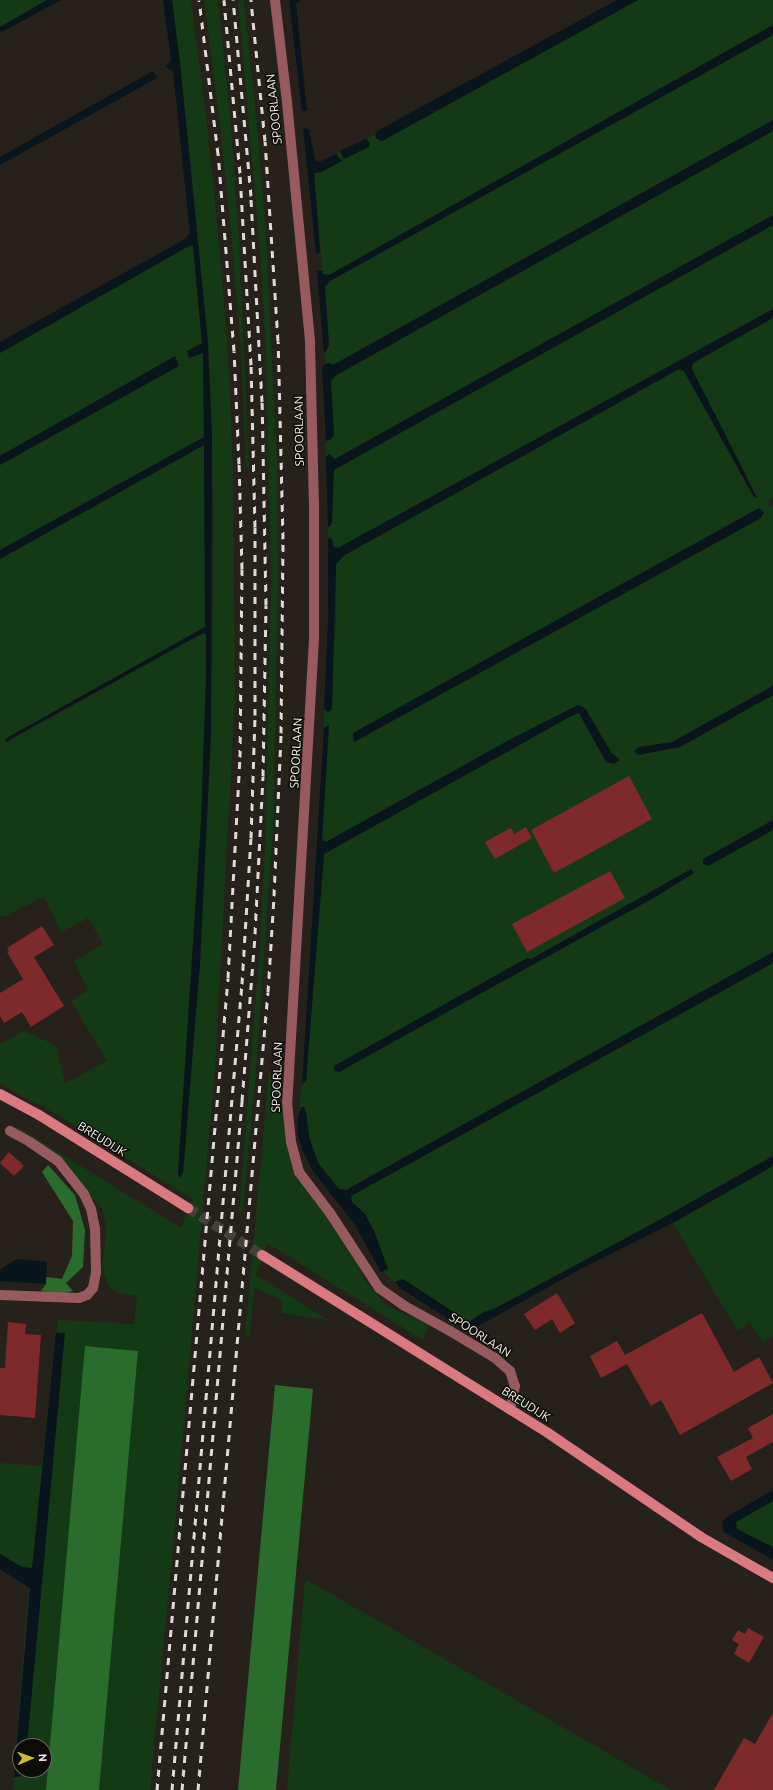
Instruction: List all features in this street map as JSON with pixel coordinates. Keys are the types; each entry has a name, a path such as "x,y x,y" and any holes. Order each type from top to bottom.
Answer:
{"street":[{"name":"SPOORLAAN","path":"275,0 288,110 310,343 314,503 314,639 287,1102 291,1142 299,1172 330,1213 379,1288 404,1305 495,1358 510,1371 515,1386 510,1409"},
{"name":"BREUDIJK","path":"0,1094 38,1115 188,1208"},
{"path":"0,1295 79,1298 87,1295 93,1288 96,1272 95,1229 91,1209 84,1194 58,1161 30,1142 10,1131"},
{"name":"BREUDIJK","path":"262,1255 548,1433 701,1537 773,1578"}],"green space":[{"path":"0,0 47,0 0,27"},
{"path":"172,0 191,0 208,133 219,243 228,353 233,468 235,700 215,1068 150,1790 99,1790 138,1351 86,1346 51,1738 17,1738 31,1568 22,1567 0,1554 0,1463 42,1466 58,1320 134,1324 137,1296 114,1292 108,1285 102,1266 106,1236 106,1222 102,1209 73,1174 16,1131 18,1127 181,1228 192,1199 43,1106 28,1100 0,1083 0,1044 23,1031 56,1045 65,1083 107,1061 71,1001 88,990 74,961 103,944 88,918 61,932 44,897 5,916 0,916 0,559 204,445 205,627 5,739 5,742 7,742 203,633 206,634 206,680 201,821 178,1173 179,1178 183,1173 200,963 212,679 212,438 208,343 191,168"},
{"path":"204,0 218,0 231,127 239,239 249,467 246,467 241,353 232,242 221,133"},
{"path":"238,0 244,0 257,125 266,237 277,465 278,582 273,828 256,1070 243,1212 239,1211 260,945 266,828 271,582 266,349 259,237"},
{"path":"638,0 773,0 773,25 329,275 323,274 314,173 321,172 342,161 336,154 340,151 344,159 368,141 366,139 375,135 377,139 382,141"},
{"path":"773,35 773,120 333,365 330,363 325,364 324,354 329,345 325,287 330,281"},
{"path":"773,131 773,215 335,459 329,454 326,457 326,441 331,439 334,435 331,381 335,376"},
{"path":"773,225 773,309 338,548 334,547 332,539 328,538 328,527 331,525 332,521 333,470"},
{"path":"189,246 193,246 203,353 204,437 0,550 0,465 179,365 175,357 0,456 0,353"},
{"path":"773,318 773,498 769,500 770,505 773,507 773,686 672,742 639,747 638,755 680,747 773,695 773,820 703,860 708,866 773,830 773,952 346,1190 339,1189 318,1163 309,1137 306,1112 300,1112 299,1104 302,1084 306,1081 324,854 573,715 579,713 592,736 611,752 585,708 511,739 326,842 322,841 329,729 329,725 324,728 324,709 328,712 336,621 336,564 343,556 679,369 684,371 753,496 757,497 692,369 693,363","holes":["763,512 761,518 354,742 353,733"]},
{"path":"773,963 773,1156 654,1223 494,1309 484,1312 468,1322 395,1282 400,1288 383,1271 388,1268 365,1214 352,1202 351,1196"},
{"path":"269,1071 277,1084 277,1111 283,1112 292,1166 355,1256 364,1279 386,1306 429,1324 423,1340 267,1243 256,1275 328,1320 282,1313 282,1300 254,1288 250,1337 245,1336"},
{"path":"48,1165 75,1195 85,1230 83,1267 66,1283 73,1291 60,1294 41,1291 46,1284 46,1277 62,1279 72,1256 73,1221 42,1172"},
{"path":"773,1166 773,1336 762,1342 750,1323 738,1331 673,1223"},
{"path":"85,1346 138,1351 99,1790 46,1790 47,1778 52,1778 52,1738 51,1738"},
{"path":"275,1385 313,1389 276,1790 238,1790"},
{"path":"773,1501 773,1547 737,1529 736,1522"},
{"path":"305,1579 518,1701 671,1790 287,1790"},
{"path":"14,1778 47,1778 46,1790 13,1790"}],"shaded area":[{"path":"47,0 61,0 0,33 0,27"},
{"path":"163,0 172,0 180,62 208,343 212,438 211,734 200,963 183,1173 179,1178 178,1173 201,821 206,680 206,634 203,633 5,742 5,739 205,627 204,445 0,559 0,550 204,437 203,353 189,358 187,351 202,343 193,246 189,246 0,353 0,342 185,239 190,233 173,71 166,67 171,59"},
{"path":"289,0 301,0 296,4 307,111 302,111"},
{"path":"617,0 638,0 382,141 377,139 375,135 377,131"},
{"path":"773,25 773,35 330,281 325,287 329,345 324,354 317,271 323,271 323,274 329,275"},
{"path":"153,71 157,78 0,165 0,157"},
{"path":"773,120 773,131 335,376 331,381 334,435 331,439 326,441 322,368 325,364 330,363 333,365"},
{"path":"303,128 309,129 315,160 319,162 336,154 342,161 321,172 314,173 320,253 316,253"},
{"path":"366,139 370,143 369,147 344,159 340,151"},
{"path":"773,215 773,225 334,470 332,521 331,525 328,527 326,457 329,454 335,459"},
{"path":"773,309 773,318 693,363 692,369 757,498 754,497 684,371 679,369 343,556 336,565 332,709 328,712 324,709 328,621 328,538 332,539 334,547 338,548"},
{"path":"175,356 179,366 0,465 0,456"},
{"path":"759,508 764,512 761,518 354,742 353,733"},
{"path":"773,686 773,695 680,747 638,755 634,751 639,747 672,742"},
{"path":"578,705 585,708 611,752 620,760 614,764 606,762 579,713 324,854 306,1081 302,1084 324,728 329,725 322,840 326,842 511,739"},
{"path":"773,820 773,830 708,866 703,864 703,859"},
{"path":"691,869 694,873 657,896 339,1072 335,1071 334,1066 527,958 531,959"},
{"path":"773,952 773,963 351,1196 352,1202 365,1214 375,1233 388,1269 381,1272 355,1225 313,1171 302,1149 297,1132 298,1118 301,1107 304,1107 309,1137 318,1163 339,1189 346,1190"},
{"path":"773,1156 773,1166 673,1223 577,1271 475,1328 509,1351 507,1354 431,1308 400,1288 395,1282 403,1279 469,1322 484,1312 494,1309 654,1223"},
{"path":"19,1259 47,1262 46,1284 0,1281 0,1270 13,1261"},
{"path":"56,1333 65,1333 28,1738 17,1738 30,1588 0,1569 0,1554 22,1567 32,1568"},
{"path":"773,1490 773,1501 736,1522 737,1529 773,1547 773,1560 724,1532 722,1522 728,1516"}],"building":[{"path":"629,776 652,819 554,873 531,830"},
{"path":"526,827 532,838 495,859 485,842 511,828 514,834"},
{"path":"610,871 625,898 527,952 512,924"},
{"path":"42,926 54,945 34,957 64,1006 31,1027 22,1012 4,1023 0,1016 0,993 23,979 7,952 9,951 7,948"},
{"path":"9,1152 24,1166 14,1176 0,1163"},
{"path":"557,1293 575,1323 560,1333 552,1319 535,1330 524,1314"},
{"path":"702,1313 734,1372 759,1357 773,1383 680,1435 661,1400 651,1406 627,1364 601,1378 590,1356 617,1341 625,1355"},
{"path":"8,1322 26,1324 25,1334 41,1335 35,1418 0,1415 0,1368 5,1368"},
{"path":"773,1414 773,1442 746,1457 752,1469 731,1481 717,1457 753,1438 748,1428"},
{"path":"748,1628 764,1637 749,1663 734,1654 739,1644 732,1640 738,1630 745,1634"},
{"path":"773,1713 773,1790 714,1790 744,1738 755,1744"}],"tunnel":[{"path":"188,1208 262,1255"}],"railway":[{"path":"157,1790 228,978 240,757 242,569 234,351 218,154 199,0"},
{"path":"172,1790 242,984 251,838 255,715 255,527 251,365 240,173 224,0"},
{"path":"182,1790 242,1101 255,934 263,776 266,605 262,402 251,196 233,0"},
{"path":"198,1790 268,992 281,733 283,539 278,341 265,141 251,0"}]}
